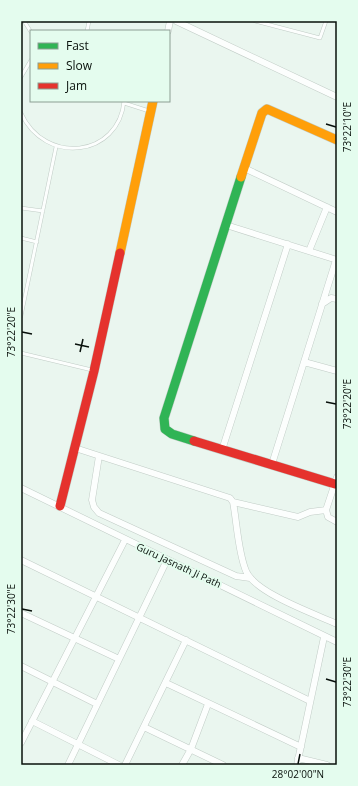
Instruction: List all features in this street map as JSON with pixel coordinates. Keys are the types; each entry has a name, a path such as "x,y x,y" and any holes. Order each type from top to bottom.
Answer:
{"street":[{"path":"176,21 337,97"},
{"path":"60,506 94,371 153,102"},
{"path":"337,140 267,109 262,113 164,418 165,429 172,434 222,450 336,480 326,510 328,517 337,522"},
{"path":"244,168 337,212"},
{"path":"309,251 326,207"},
{"path":"226,225 337,260 272,464"},
{"path":"222,450 288,244"},
{"path":"322,304 331,298 337,299"},
{"path":"304,362 337,371"},
{"path":"75,448 230,498 233,502 244,564 250,578 268,592 337,624"},
{"path":"99,456 92,500 94,507 99,513 236,576 250,578"},
{"name":"Guru Jasnath Ji Path","path":"21,488 337,642"},
{"path":"233,502 298,517 310,512 326,510"},
{"path":"21,743 126,540"},
{"path":"21,560 310,701"},
{"path":"68,765 167,560"},
{"path":"21,613 119,659"},
{"path":"324,636 298,762 328,765"},
{"path":"125,765 186,640"},
{"path":"21,666 97,704"},
{"path":"166,683 301,747"},
{"path":"182,765 208,704"},
{"path":"32,722 120,765"},
{"path":"144,727 223,765"}],"lane":[{"path":"24,21 30,30"},
{"path":"255,21 320,38 326,21"},
{"path":"21,77 30,62"},
{"path":"21,113 26,124 34,134 44,142 56,147 69,149 82,148 94,144 105,137 117,122 124,102 151,112"},
{"path":"21,316 56,147"},
{"path":"21,208 43,211"},
{"path":"21,238 36,242"},
{"path":"21,353 94,371"}],"traffic: fast":[{"path":"194,441 172,434 165,429 164,418 241,177"}],"traffic: slow":[{"path":"120,253 153,102"},
{"path":"241,177 262,113 267,109 337,140"}],"traffic: jam":[{"path":"60,506 94,371 120,253"},
{"path":"194,441 335,484"}]}
